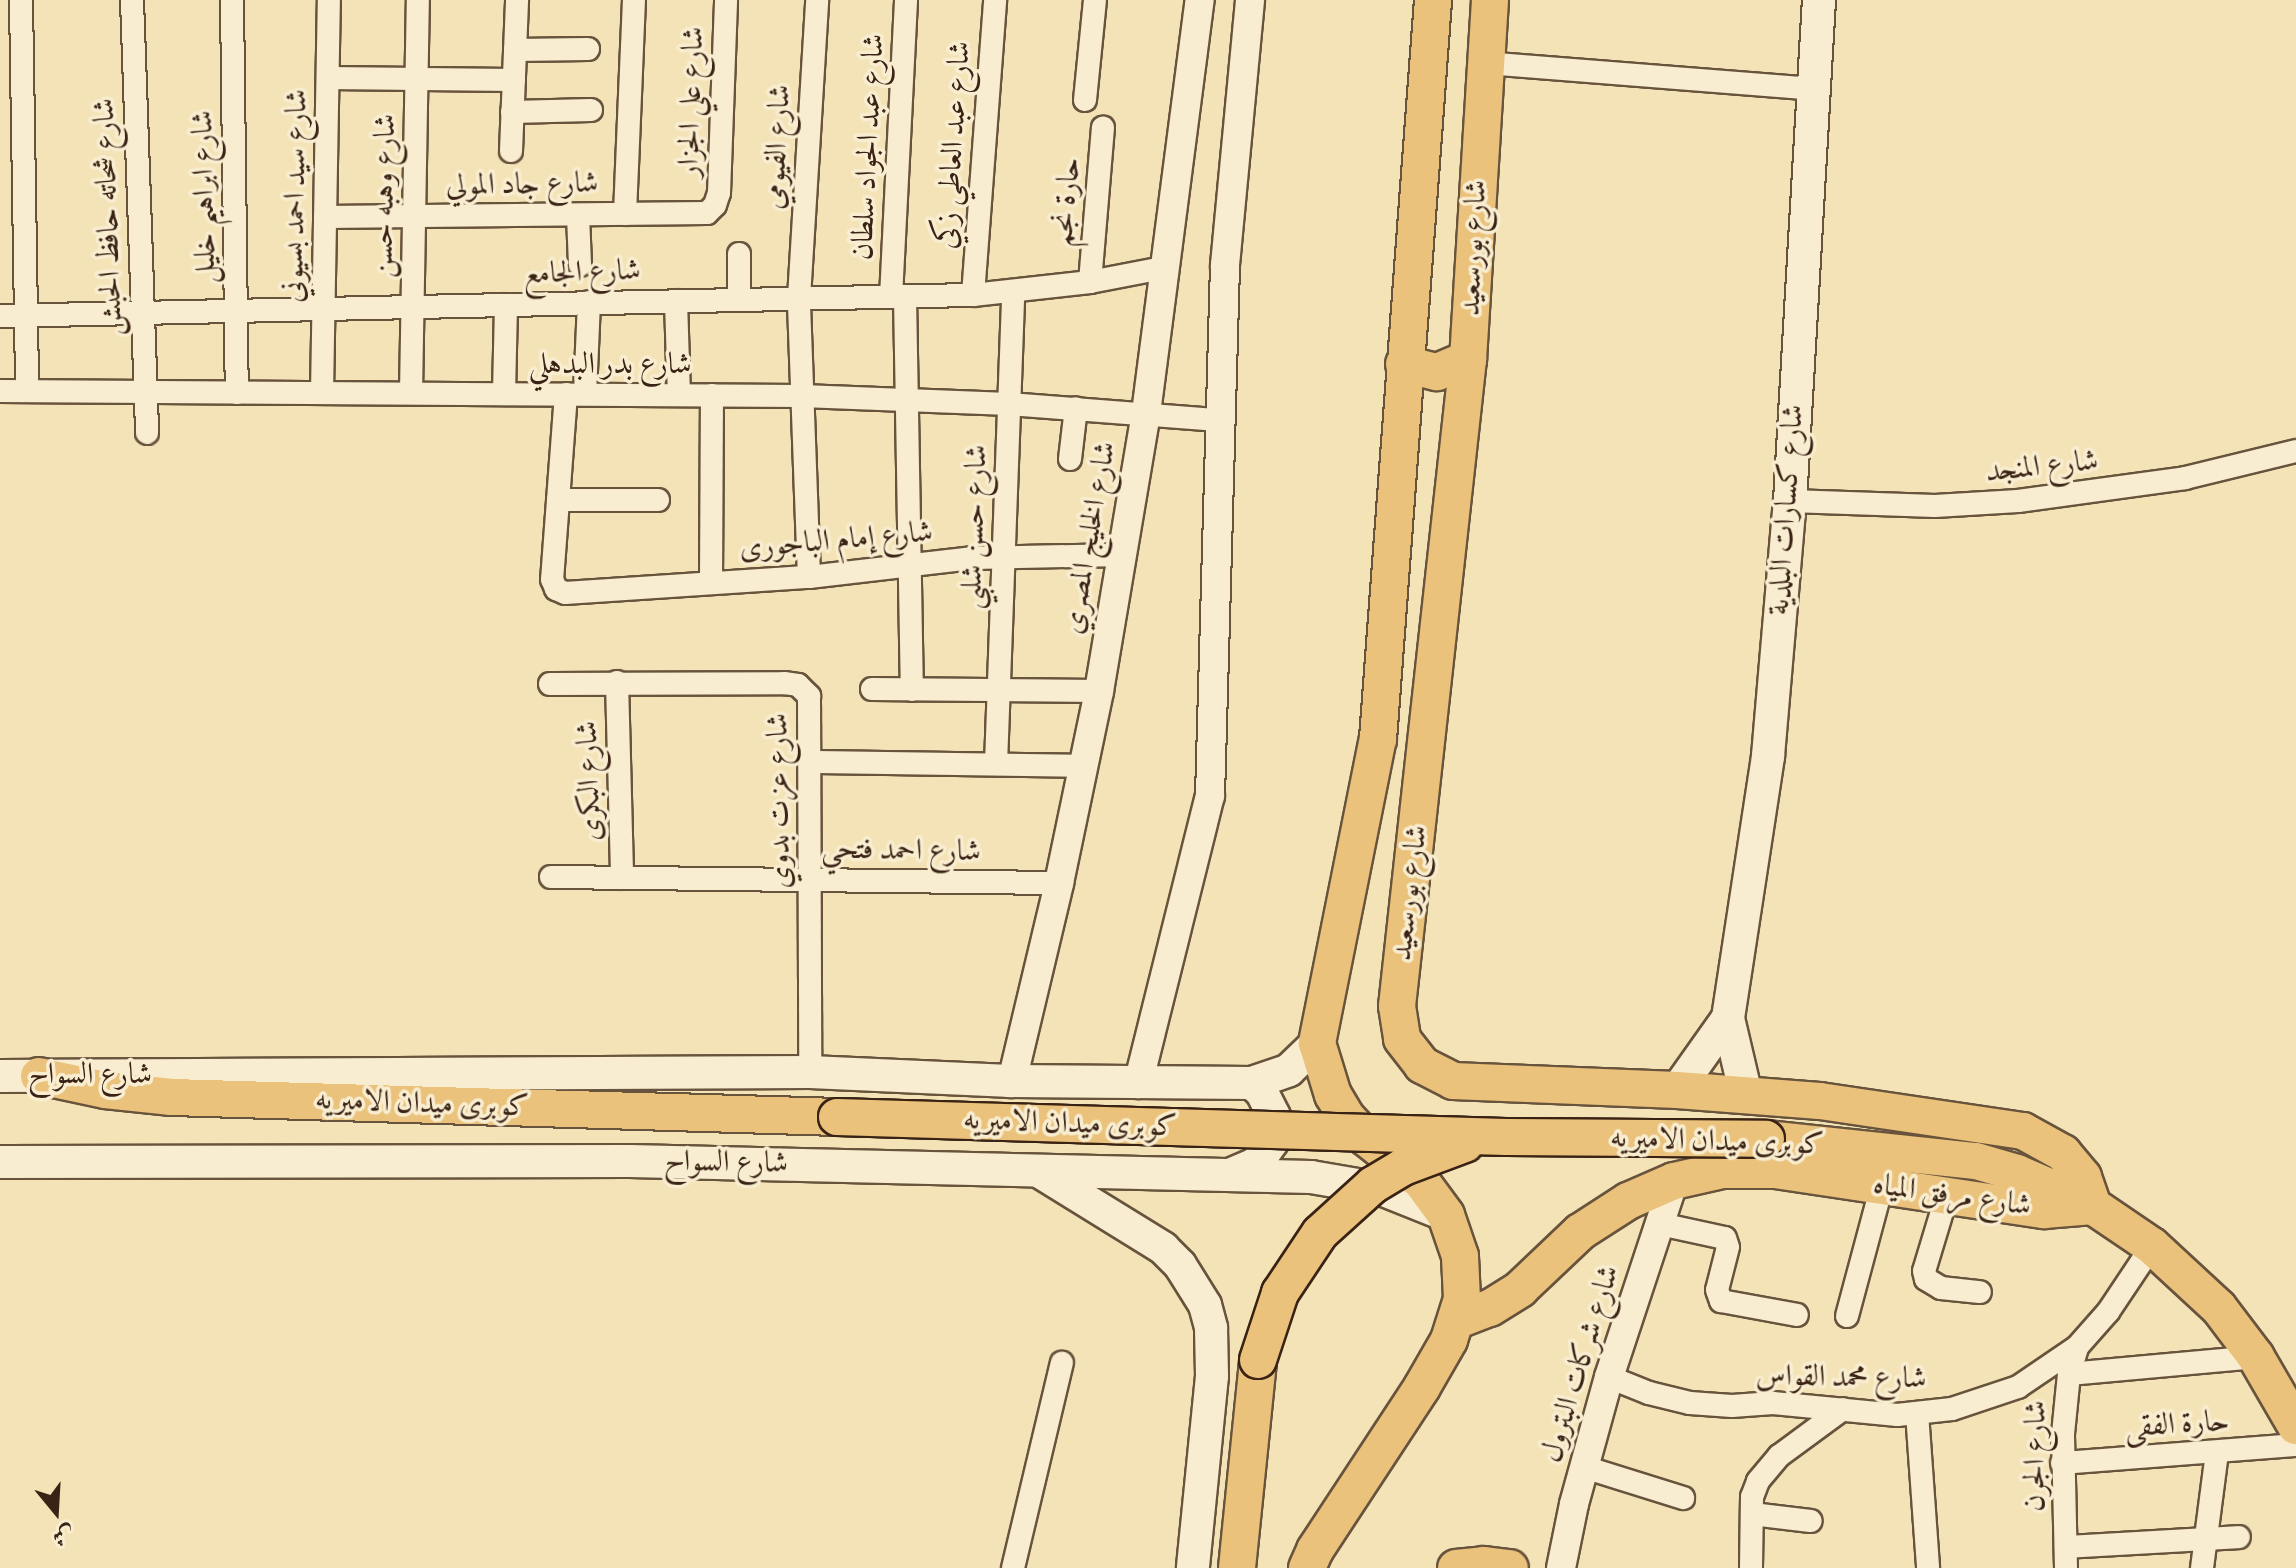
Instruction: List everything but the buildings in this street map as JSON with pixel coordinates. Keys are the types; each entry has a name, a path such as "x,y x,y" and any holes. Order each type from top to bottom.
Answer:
{"main road":[{"name":"شارع بورسعيد","path":"1312,1562 1422,1387 1458,1320 1462,1299 1462,1266 1446,1215 1421,1181 1365,1137 1347,1118 1333,1095 1317,1043 1378,739 1433,0"},
{"name":"شارع بورسعيد","path":"1490,0 1468,359 1397,1006 1402,1039 1422,1065 1453,1081 1746,1095 1851,1105 2023,1131 2063,1153 2083,1177 2093,1206"},
{"name":"شارع كسارات البلدية","path":"1746,1095 1728,1018 1768,756 1790,501 1819,0"},
{"path":"1404,364 1437,372 1468,359"},
{"path":"1399,445 1423,434 1460,439"},
{"name":"شارع كسارات البلدية","path":"1677,1090 1728,1018"},
{"name":"شارع السواح","path":"0,1076 810,1072 1012,1081 1252,1083 1289,1070 1317,1043"},
{"name":"كوبرى ميدان الاميريه","path":"39,1076 105,1090 172,1097 1506,1137 1766,1139 1976,1161 2056,1187 2093,1206"},
{"path":"1232,1174 1256,1164 1272,1142 1274,1116 1262,1092 1252,1083"},
{"path":"1237,1568 1258,1360 1280,1293 1305,1252 1345,1207 1403,1167 1436,1153 1506,1137"},
{"name":"شارع السواح","path":"0,1162 630,1161 1232,1174 1347,1181 1414,1201 1446,1215"},
{"name":"شارع مرفق المياه","path":"1458,1320 1490,1308 1520,1289 1580,1232 1606,1214 1674,1181 1748,1168 2044,1210 2093,1206"},
{"path":"1038,1170 1163,1248 1180,1265 1205,1305 1211,1328 1212,1376 1193,1568"},
{"path":"2093,1206 2152,1246 2198,1286 2256,1357 2296,1426"},
{"path":"1456,1568 1484,1565 1510,1568"}],"street":[{"path":"21,0 27,391"},
{"name":"شارع شحاته حافظ الحبش","path":"132,0 147,433"},
{"name":"شارع ابراهيم خليل","path":"232,0 237,393"},
{"name":"شارع سيد احمد بسيوني","path":"322,393 329,0"},
{"name":"شارع وهبه حسن","path":"411,393 418,0"},
{"path":"511,151 517,0"},
{"path":"625,214 634,0"},
{"name":"شارع علي الجزار","path":"715,205 726,0"},
{"name":"شارع الفيومي","path":"809,577 799,298 817,0"},
{"name":"شارع عبد الجواد سلطان","path":"906,0 898,296 907,400 912,690"},
{"name":"شارع عبد العاطي زكي","path":"973,295 995,0"},
{"path":"1085,100 1095,0"},
{"name":"شارع الخليج المصري","path":"1012,1081 1059,883 1099,691 1146,413 1200,0"},
{"path":"1138,1084 1210,796 1218,420 1225,265 1250,0"},
{"path":"515,50 588,49"},
{"path":"1485,63 1812,89"},
{"path":"328,78 514,80"},
{"path":"512,112 591,110"},
{"name":"حارة نجم","path":"1090,282 1103,128"},
{"name":"شارع جاد المولي","path":"325,217 707,213 715,205"},
{"path":"578,215 580,265"},
{"path":"739,254 739,300"},
{"name":"شارع الجامع","path":"0,316 973,295 1090,282 1163,268"},
{"name":"شارع حسن شلبي","path":"996,764 1006,556 1013,292"},
{"path":"676,301 679,395"},
{"path":"589,302 558,500 658,500"},
{"path":"504,394 506,305"},
{"name":"شارع بدر البدهلي","path":"0,391 802,396 1009,404 1218,420"},
{"path":"711,583 712,395"},
{"path":"1070,459 1076,408"},
{"name":"شارع المنجد","path":"1790,501 1921,506 2018,501 2185,478 2296,451"},
{"name":"شارع إمام الباجورى","path":"558,500 552,579 556,589 565,593 809,577 1006,556 1122,555"},
{"name":"شارع البكرى","path":"617,682 622,878"},
{"name":"شارع عزت بدوي","path":"550,684 798,685 809,696 810,1072"},
{"path":"872,689 1099,691"},
{"path":"810,762 1083,766"},
{"name":"شارع احمد فتحي","path":"551,877 1059,883"},
{"name":"شارع شركات البترول","path":"1561,1568 1609,1377 1674,1181"},
{"path":"1847,1316 1882,1185"},
{"path":"1947,1195 1924,1271 1926,1279 1941,1288 1980,1292"},
{"path":"1660,1224 1725,1238 1728,1247 1717,1290 1721,1301 1797,1315"},
{"name":"شارع محمد القواس","path":"1609,1377 1649,1393 1690,1403 1732,1406 1773,1403 1878,1414 1917,1413 1986,1400 2039,1375 2077,1347 2108,1312 2152,1246"},
{"name":"شارع الجرن","path":"2066,1558 2062,1463 2069,1374 2077,1347"},
{"path":"2069,1374 2256,1357"},
{"path":"1013,1568 1062,1363"},
{"path":"1751,1568 1752,1497 1767,1467 1843,1409"},
{"path":"1917,1413 1928,1568"},
{"name":"حارة الفقى","path":"2062,1463 2296,1445"},
{"path":"2202,1568 2217,1453"},
{"path":"1584,1467 1683,1498"},
{"path":"1752,1514 1811,1521"},
{"path":"2066,1558 2205,1538 2239,1537"}]}
